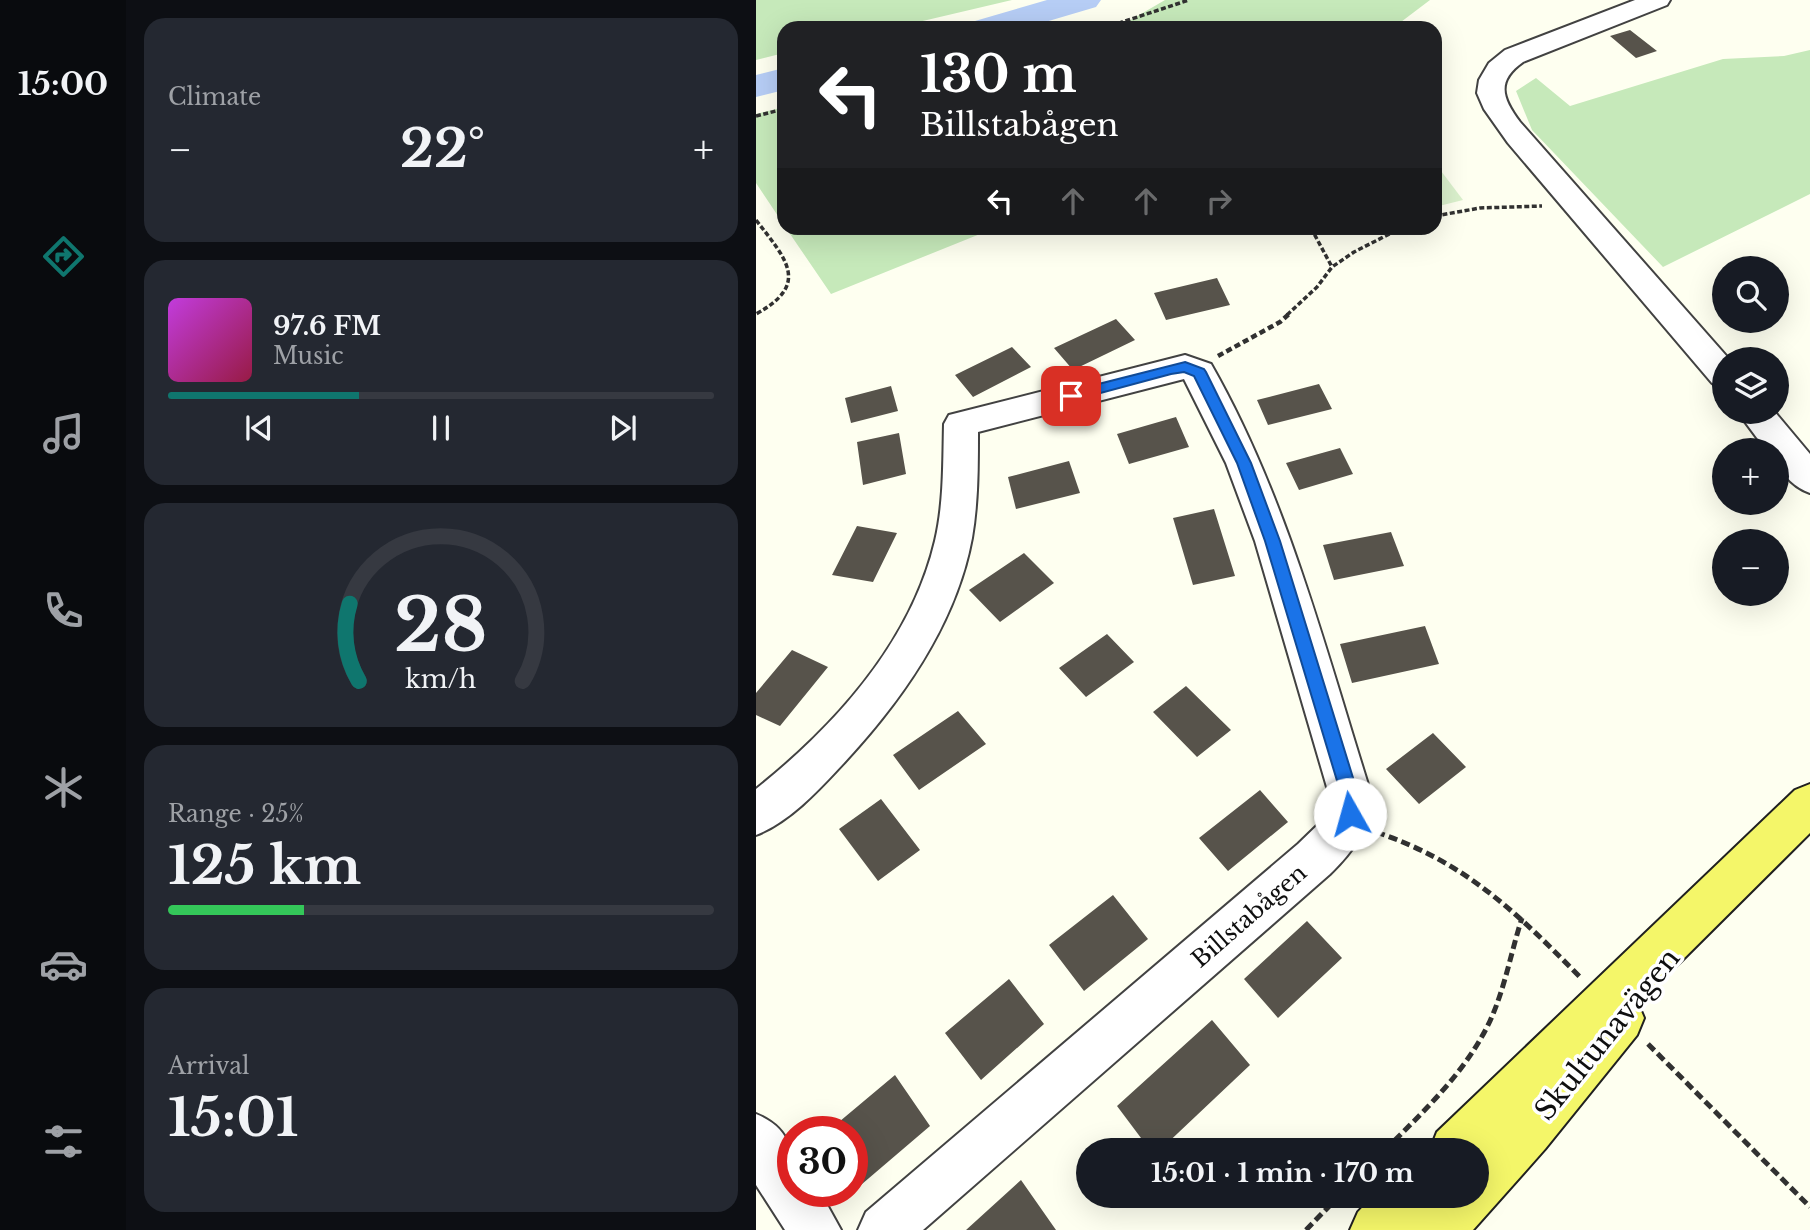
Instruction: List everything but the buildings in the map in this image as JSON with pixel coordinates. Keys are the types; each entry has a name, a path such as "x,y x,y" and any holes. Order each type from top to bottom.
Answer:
{"main road":[{"name":"Skultunavägen","path":"1467,1138 1810,804"},
{"name":"Skultunavägen","path":"1489,1174 1527,1132 1734,878"},
{"path":"1376,1230 1397,1208"},
{"path":"1438,1230 1458,1208"}],"street":[{"path":"1658,0 1514,56 1499,66 1491,82 1493,99 1504,117 1579,208 1712,361"},
{"path":"756,815 780,797 816,763 869,705 913,640 936,594 952,545 960,501 961,424 1185,367 1199,372 1244,463 1273,541 1350,794 1350,814"},
{"path":"1765,424 1810,479"},
{"name":"Billstabågen","path":"884,1230 1340,836 1350,814"},
{"path":"756,1139 815,1230"}],"path":[{"path":"1125,21 1189,0"},
{"path":"756,116 777,111"},
{"path":"1442,215 1502,206 1579,208"},
{"path":"756,220 786,260 790,273 781,296 767,309 756,314"},
{"path":"1315,235 1332,267"},
{"path":"1199,372 1211,360 1280,322 1317,287 1332,267 1354,251 1387,235"},
{"path":"1350,814 1372,831 1418,846 1446,860 1492,891 1587,983"},
{"path":"1397,1138 1456,1078 1480,1041 1499,996 1509,953 1522,918"},
{"path":"1646,1043 1810,1207"},
{"path":"1306,1230 1327,1208"}],"green space":[{"path":"756,0 1012,0 923,21 777,21 777,55 756,60"},
{"path":"1165,0 1430,0 1402,21 1129,21"},
{"path":"1810,50 1810,194 1663,267 1532,130 1516,91 1536,78 1570,106 1723,59 1784,56"},
{"path":"777,109 777,214 756,183 756,114"},
{"path":"1442,172 1463,200 1442,205"},
{"path":"791,235 978,235 831,294"}],"waterway":[{"path":"1011,21 1084,0"},
{"path":"756,86 777,81"}],"route":[{"path":"1071,396 1171,369 1185,367 1199,372 1244,463 1273,541 1350,794 1350,814"}]}
